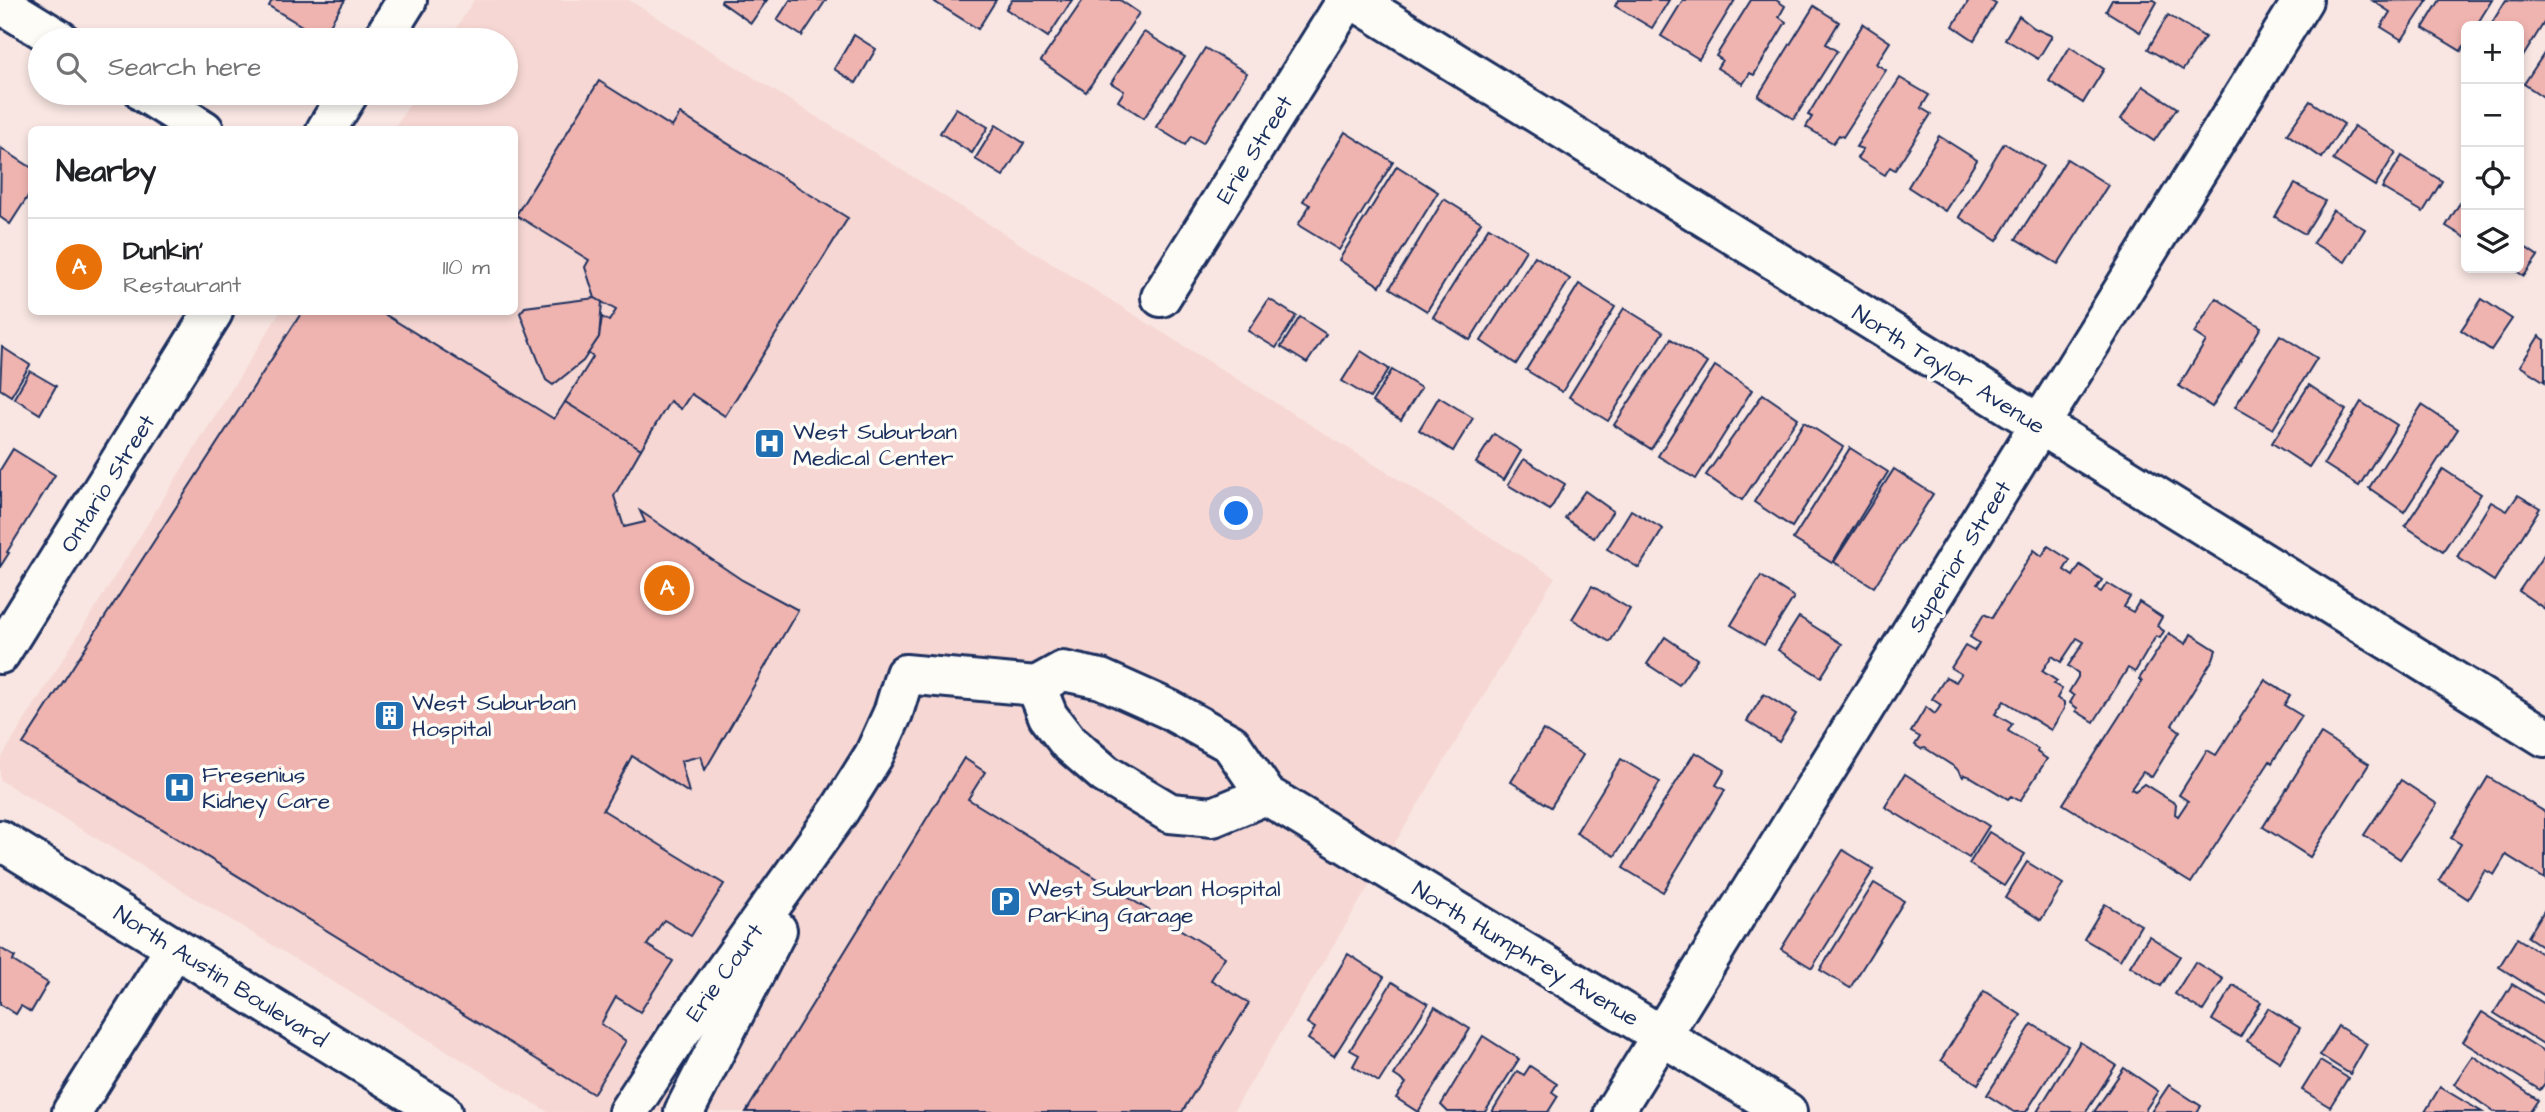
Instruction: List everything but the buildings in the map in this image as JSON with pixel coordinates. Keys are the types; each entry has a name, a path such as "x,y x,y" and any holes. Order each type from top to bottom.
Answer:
{"street":[{"path":"390,28 407,0"},
{"name":"Erie Street","path":"1161,297 1347,0"},
{"name":"North Taylor Avenue","path":"1354,0 2545,737"},
{"name":"Superior Street","path":"1614,1112 2303,0"},
{"path":"0,3 41,28"},
{"path":"164,105 198,126"},
{"path":"328,126 342,105"},
{"name":"Ontario Street","path":"0,654 211,315"},
{"name":"North Humphrey Avenue","path":"905,674 1036,686 1063,671 1101,680 1168,709 1231,744 1266,795 1787,1112"},
{"name":"Erie Court","path":"628,1112 677,1037 824,834 874,755 893,713 905,674"},
{"path":"1036,686 1048,716 1068,742 1105,774 1170,813 1213,817 1266,795"},
{"name":"Erie Court","path":"684,1112 824,834"},
{"name":"North Austin Boulevard","path":"0,840 442,1112"},
{"path":"72,1112 176,948"}],"shaded area":[{"name":"West Suburban Medical Center","path":"474,0 629,0 1555,577 1233,1112 548,1112 0,780 0,760 278,315 518,315 518,126 396,126 409,105 518,105 518,28 456,28"}],"place":[{"name":"West Suburban Medical Center","path":"770,444"},
{"name":"Dunkin'","path":"667,588"},
{"name":"West Suburban Hospital","path":"389,715"},
{"name":"Fresenius Kidney Care","path":"179,787"},
{"name":"West Suburban Hospital Parking Garage","path":"1005,901"}]}
